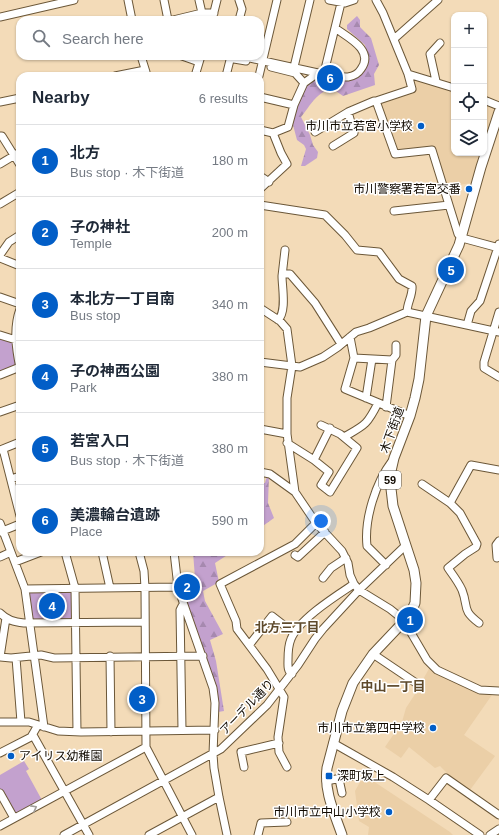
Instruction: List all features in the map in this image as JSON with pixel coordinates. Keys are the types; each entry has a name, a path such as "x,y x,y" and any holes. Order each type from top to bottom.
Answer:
{"main road":[{"name":"木下街道","path":"342,835 329,799 326,781 327,768 345,702 352,683 373,654 404,622 412,610 416,595 414,570 391,499 390,480 394,458 410,416 419,379 426,316 462,238 481,167 499,112"}],"street":[{"path":"0,17 74,0"},
{"path":"128,0 131,16"},
{"path":"164,0 167,16"},
{"path":"199,0 202,14"},
{"path":"213,16 218,0"},
{"path":"238,0 242,9 240,16"},
{"path":"264,54 277,0"},
{"path":"294,67 310,0"},
{"path":"329,0 341,3 354,0"},
{"path":"315,132 348,112 374,101 412,89 408,74 394,39 376,0"},
{"path":"394,39 438,0"},
{"path":"264,131 273,133 288,127 294,105 304,83 321,73 341,3"},
{"path":"192,16 214,12"},
{"path":"243,60 294,67 344,78 351,77 360,71 364,62 363,52 360,47 335,28"},
{"path":"436,82 430,54 440,43"},
{"path":"142,60 145,72"},
{"path":"196,72 200,60"},
{"path":"227,72 230,60"},
{"path":"255,60 296,73 304,83"},
{"path":"260,72 262,62"},
{"path":"408,74 451,87"},
{"path":"264,98 294,105"},
{"path":"0,102 16,99"},
{"path":"376,101 395,154 432,150 458,234 462,238 499,246 480,301 471,311 467,325"},
{"path":"487,101 499,106"},
{"path":"333,146 354,133 348,112"},
{"path":"264,186 287,164 273,133"},
{"path":"0,136 2,136 16,153"},
{"path":"0,164 16,155"},
{"path":"264,179 269,182"},
{"path":"0,204 16,194"},
{"path":"394,211 449,205"},
{"path":"264,206 325,215 345,235 357,250 380,252 399,279 412,286 413,291 408,303 407,312"},
{"path":"0,255 9,242 16,238"},
{"path":"278,320 280,318 283,306 285,250"},
{"path":"0,258 16,264"},
{"path":"283,274 290,274 316,303 341,344"},
{"path":"0,297 16,303"},
{"path":"264,311 278,320 287,330 292,366 287,398 287,434 295,492"},
{"path":"264,362 300,367 323,357 356,332 407,312 496,331"},
{"path":"499,312 496,331 484,362 484,368 499,377"},
{"path":"0,335 16,340 16,325"},
{"path":"350,337 354,358 345,389 410,416"},
{"path":"386,406 392,360 396,354 396,345"},
{"path":"354,358 392,360"},
{"path":"366,398 372,359"},
{"path":"0,375 16,369"},
{"path":"344,437 364,426 378,403"},
{"path":"0,412 16,406"},
{"path":"288,443 329,472 321,485 330,492 357,448 330,428 321,425"},
{"path":"314,460 330,428"},
{"path":"264,430 287,434"},
{"path":"16,444 2,449 16,500"},
{"path":"386,565 367,546 366,530 374,497 383,472 394,458"},
{"path":"450,503 471,465 499,470"},
{"path":"264,473 270,474 295,492 316,523 342,551 356,587 390,609 404,622 427,660 437,670 480,690 499,691"},
{"path":"11,480 16,478"},
{"path":"422,484 450,503 460,514 477,544 476,547 448,568 462,590 469,615 479,623"},
{"path":"0,523 1,531 11,552 25,589 41,726 33,735 0,753"},
{"path":"287,767 279,752 278,743 284,696 250,644 237,629 236,621 220,584 295,544 316,523"},
{"path":"1,531 16,525"},
{"path":"295,555 298,557 325,532"},
{"path":"497,558 496,545 499,541"},
{"name":"アーデル通り","path":"64,835 221,749 267,705 292,674 315,639 356,587 386,565 405,546"},
{"path":"0,557 11,552"},
{"path":"14,562 30,556"},
{"path":"66,556 75,588 77,732"},
{"path":"103,556 110,588"},
{"path":"140,556 144,571 145,588 146,747 192,835"},
{"path":"174,556 178,587 213,688 215,702 213,754 219,797 227,835"},
{"path":"323,578 331,568 346,558"},
{"path":"25,589 178,587"},
{"path":"292,674 289,671 287,651 294,633 300,625 326,603 356,587"},
{"path":"182,730 180,610 184,605"},
{"path":"145,622 29,623 16,622 3,616 0,657 16,658 41,655 54,658 110,656 203,656"},
{"path":"250,644 272,616 294,633"},
{"path":"373,654 420,685"},
{"path":"110,656 110,732"},
{"path":"16,658 21,722"},
{"path":"0,722 29,722 58,731 77,732 215,730"},
{"path":"33,735 88,835"},
{"path":"244,768 240,752 278,743"},
{"path":"334,743 430,800 480,835"},
{"path":"0,826 146,747"},
{"path":"326,781 352,776"},
{"path":"430,800 446,778 499,815"},
{"path":"339,779 342,793"},
{"path":"0,793 14,818"},
{"path":"149,835 219,797"},
{"path":"258,835 261,823 287,822"},
{"path":"490,835 499,829"}],"shaded area":[{"name":"市川市立若宮小学校","path":"413,77 451,89 451,156 481,156 472,183 445,187 432,148 396,151 380,101 412,91"},
{"path":"487,104 494,107 495,109 487,135"},
{"name":"市川市立第四中学校","path":"430,667 494,692 464,735 495,756 470,790 450,776 440,766 435,768 409,747 401,758 385,747 402,722 406,708 421,685"},
{"name":"市川市立中山小学校","path":"364,775 453,835 368,835 369,827 359,821 355,791"}],"green space":[{"path":"357,16 360,20 360,27 371,38 379,65 374,74 375,85 343,96 333,89 328,90 323,92 315,99 301,117 313,145 318,152 317,158 305,166 301,166 306,149 304,145 297,140 293,125 296,109 306,84 321,76 356,78 366,66 367,60 365,45 347,29 347,25"},
{"path":"0,337 13,341 16,365 0,372"},
{"path":"267,476 269,476 268,503 274,518 264,525 264,483"},
{"path":"193,556 226,556 215,563 219,582 203,591 205,601 223,634 210,640 216,661 224,711 218,712 184,596 196,591"},
{"path":"74,589 74,620 34,620 31,618 28,593 30,591"},
{"path":"24,761 29,769 26,771 43,802 15,817 0,790 0,775"}],"place":[{"name":"美濃輪台遺跡","path":"330,78"},
{"name":"市川市立若宮小学校","path":"421,126"},
{"name":"市川警察署若宮交番","path":"469,189"},
{"name":"若宮入口","path":"451,270"},
{"name":"子の神社","path":"187,587"},
{"name":"子の神西公園","path":"52,606"},
{"name":"北方","path":"410,620"},
{"name":"本北方一丁目南","path":"142,699"},
{"name":"市川市立第四中学校","path":"433,728"},
{"name":"アイリス幼稚園","path":"11,756"},
{"name":"深町坂上","path":"329,776"},
{"name":"市川市立中山小学校","path":"389,812"}],"district":[{"name":"北方三丁目","path":"287,627"},
{"name":"中山一丁目","path":"393,686"}]}
